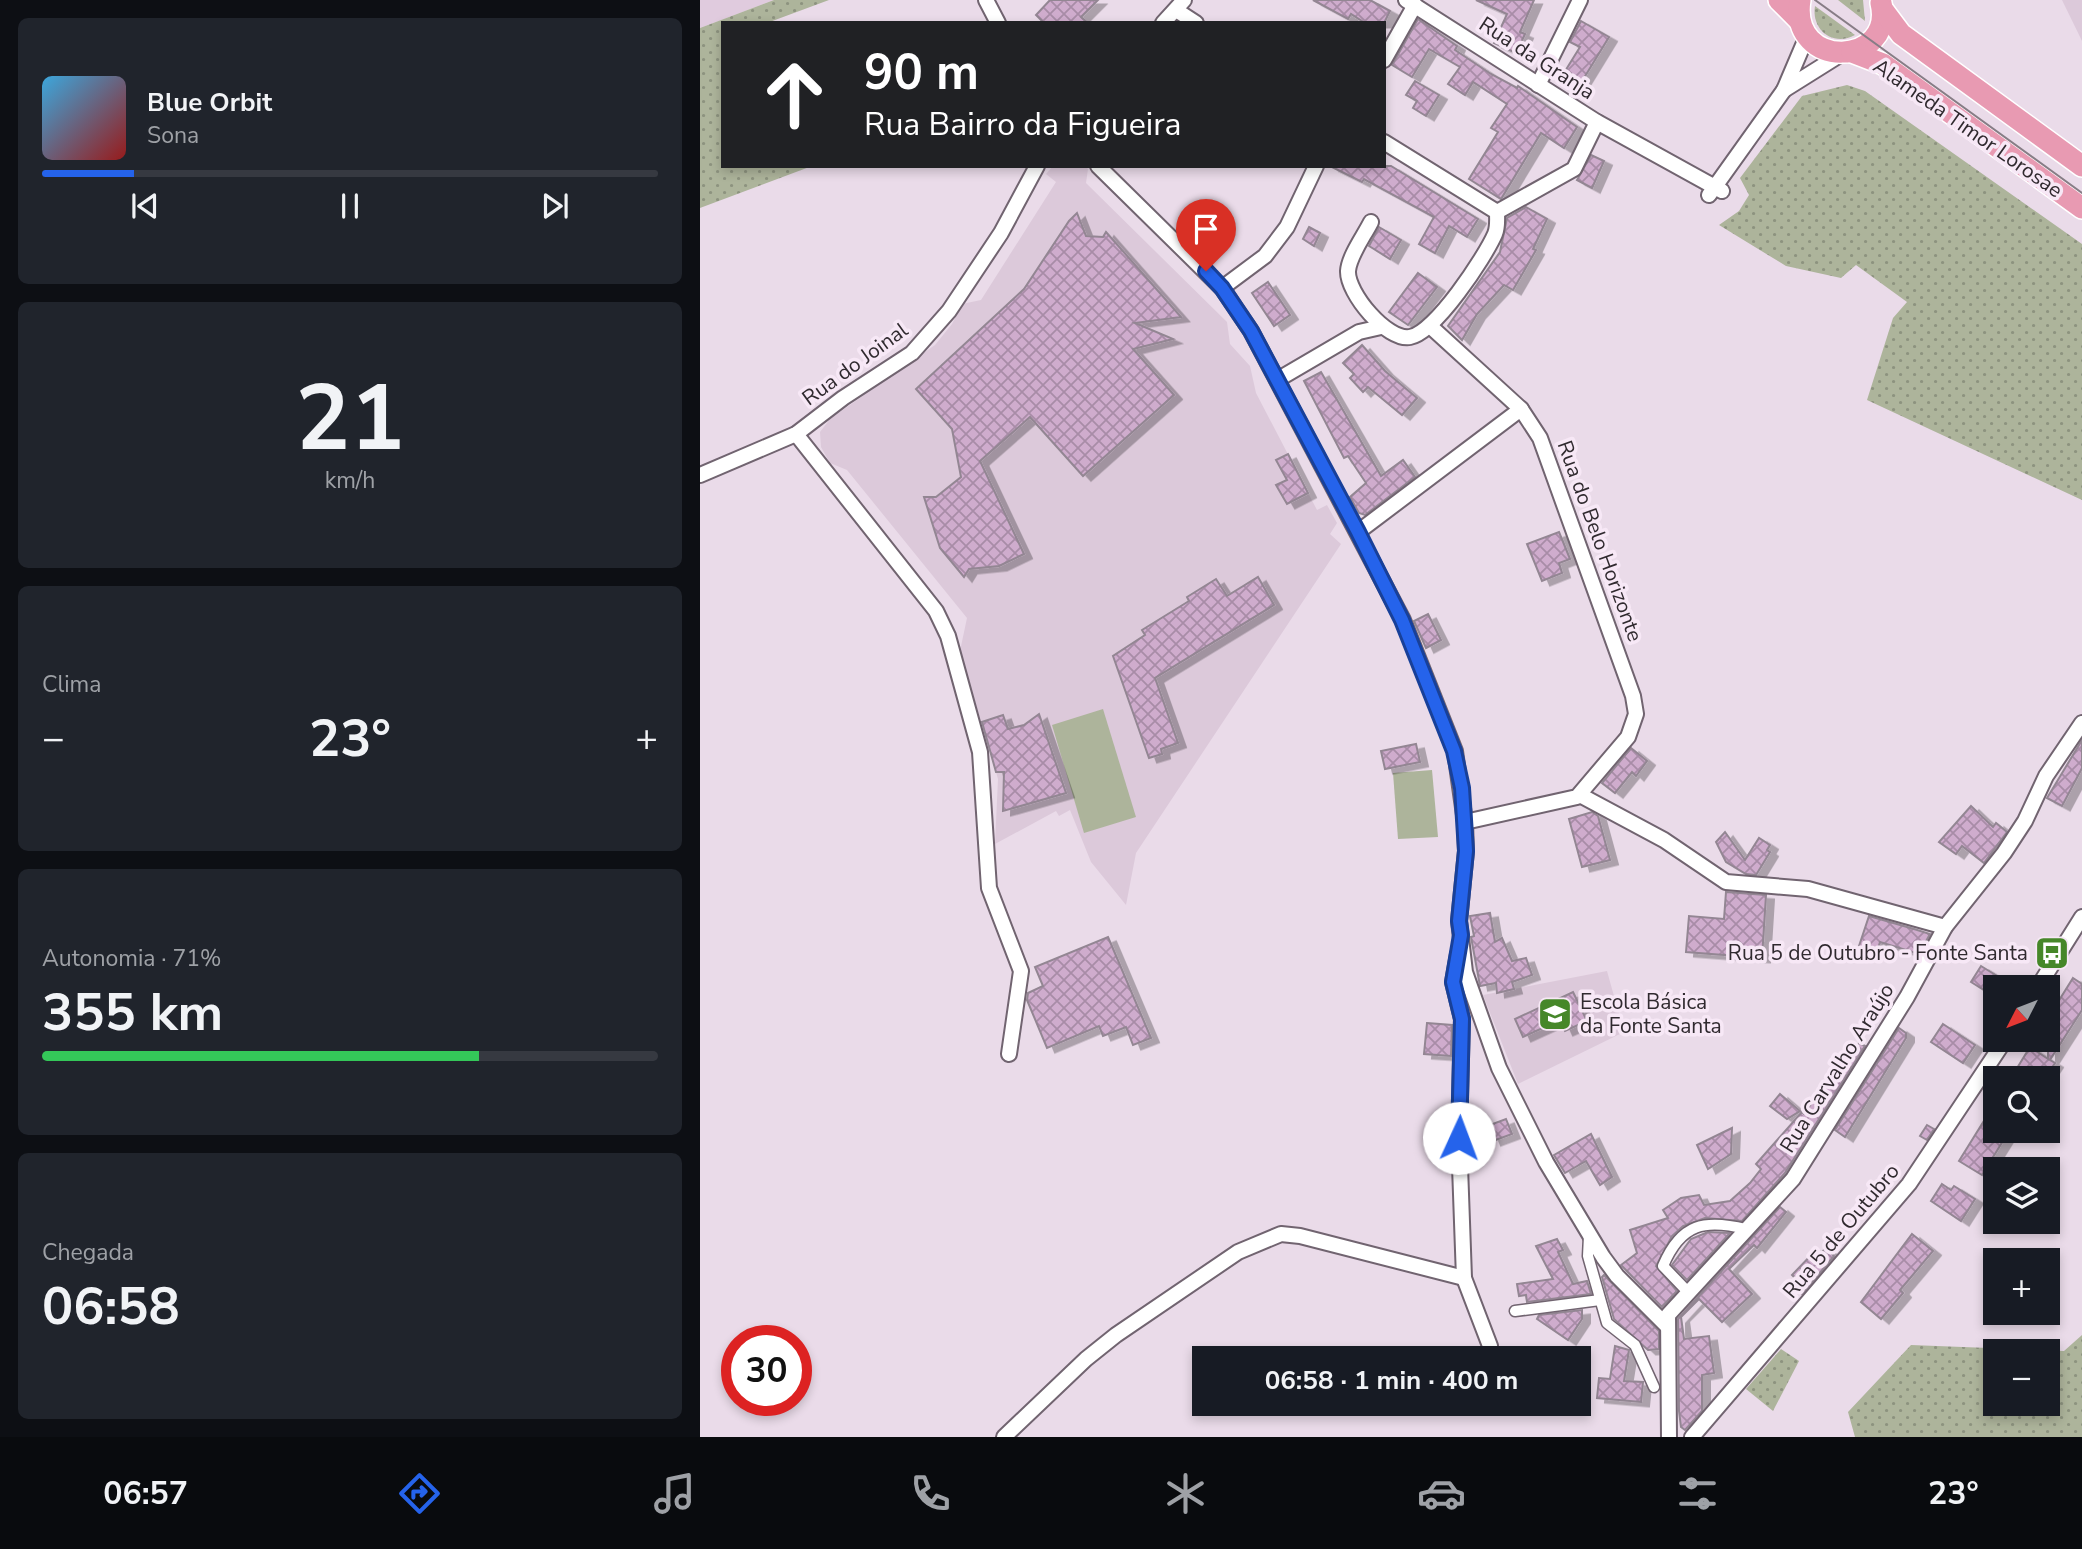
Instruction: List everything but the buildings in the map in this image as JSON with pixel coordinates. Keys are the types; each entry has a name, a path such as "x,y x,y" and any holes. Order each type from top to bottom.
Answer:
{"main road":[{"path":"1779,0 1803,19"},
{"path":"1848,52 1862,48 1876,34 1882,5"},
{"name":"Alameda Timor Lorosae","path":"1882,5 1900,34 2082,166"},
{"name":"Alameda Timor Lorosae","path":"1803,19 1830,52 1848,52 1883,64 2082,208"}],"street":[{"path":"986,0 997,21"},
{"path":"1430,14 1438,0"},
{"path":"1538,85 1580,0"},
{"path":"1386,56 1411,3"},
{"name":"Rua da Granja","path":"1411,3 1597,122 1574,169 1497,212"},
{"path":"1165,21 1180,5 1194,21"},
{"path":"1597,122 1715,191 1784,90 1803,19"},
{"path":"1784,90 1848,52"},
{"path":"1371,222 1350,264 1348,275 1354,289 1381,327 1391,334 1407,338 1421,334 1430,326 1474,269 1494,235 1497,212 1386,143"},
{"name":"Rua do Joinal","path":"700,475 796,434 843,398 912,353 949,311 1001,233 1036,168"},
{"path":"1100,168 1222,288 1276,380 1358,532 1402,620 1454,751 1465,822 1461,935 1453,982 1462,1019 1459,1138 1464,1278 1490,1346"},
{"path":"1222,288 1265,256 1287,227 1315,168"},
{"name":"Rua do Belo Horizonte","path":"1430,326 1521,409 1543,443 1635,707 1635,721 1628,737 1580,795"},
{"path":"1276,380 1359,332 1381,327"},
{"path":"1358,532 1521,409"},
{"path":"796,434 936,611 948,636 980,752 989,888 1021,971 1009,1054"},
{"name":"Rua Carvalho Araújo","path":"1669,1437 1668,1314 1793,1179 1907,998 1945,927 2004,853 2025,821 2046,776 2082,723"},
{"path":"1465,822 1571,800 1580,795 1664,840 1726,882 1808,889 1945,927"},
{"path":"2046,975 2082,917"},
{"path":"1461,935 1465,972 1499,1068 1546,1162 1616,1276 1667,1326"},
{"name":"Rua 5 de Outubro","path":"1692,1437 1909,1184 1997,1052"},
{"path":"1687,1291 1662,1266 1675,1242 1697,1225 1721,1223 1746,1229"},
{"path":"1004,1437 1086,1359 1116,1335 1238,1252 1281,1234 1300,1236 1464,1278"},
{"path":"1589,1234 1588,1256 1607,1323 1635,1345 1654,1387"},
{"path":"1515,1311 1600,1300"}],"shaded area":[{"path":"700,0 774,0 700,28"},
{"path":"2062,0 2082,0 2082,41"},
{"path":"1051,168 1087,168 1086,183 1227,322 1230,344 1250,366 1256,393 1317,510 1327,505 1337,523 1330,534 1341,544 1136,853 1126,905 1091,862 1070,810 1059,816 1056,811 995,844 998,779 960,651 967,618 847,470 830,463 821,447 820,432 830,419 935,345 952,324 962,304 981,300 1056,182 1046,174"},
{"name":"Escola Básica da Fonte Santa","path":"1607,971 1624,1032 1518,1084 1483,995"}],"green space":[{"path":"774,0 829,0 772,21 721,21 721,168 807,168 700,208 700,28"},
{"path":"1838,0 1863,0 1865,21"},
{"path":"1815,6 1855,35 1839,39 1825,34 1816,22"},
{"path":"1847,85 1865,91 2082,244 2082,500 1867,400 1893,318 1907,302 1856,265 1841,278 1786,266 1719,225 1739,211 1749,195 1740,178 1802,96"},
{"path":"1103,709 1136,817 1084,833 1052,725"},
{"path":"1432,770 1438,837 1398,839 1393,773"},
{"path":"2082,1335 2082,1437 1855,1437 1848,1412 1911,1345 1983,1348 1983,1416 2060,1416 2060,1351 2064,1351"},
{"path":"1781,1349 1799,1361 1773,1411 1746,1389"}],"tram line":[{"path":"1815,0 2082,193"}],"place":[{"name":"Rua 5 de Outubro - Fonte Santa","path":"2052,953"},
{"name":"Escola Básica da Fonte Santa","path":"1555,1014"}],"route":[{"path":"1206,271 1222,288 1251,331 1358,532 1402,620 1454,751 1462,788 1466,851 1459,921 1461,935 1453,982 1462,1019 1459,1138"}]}
